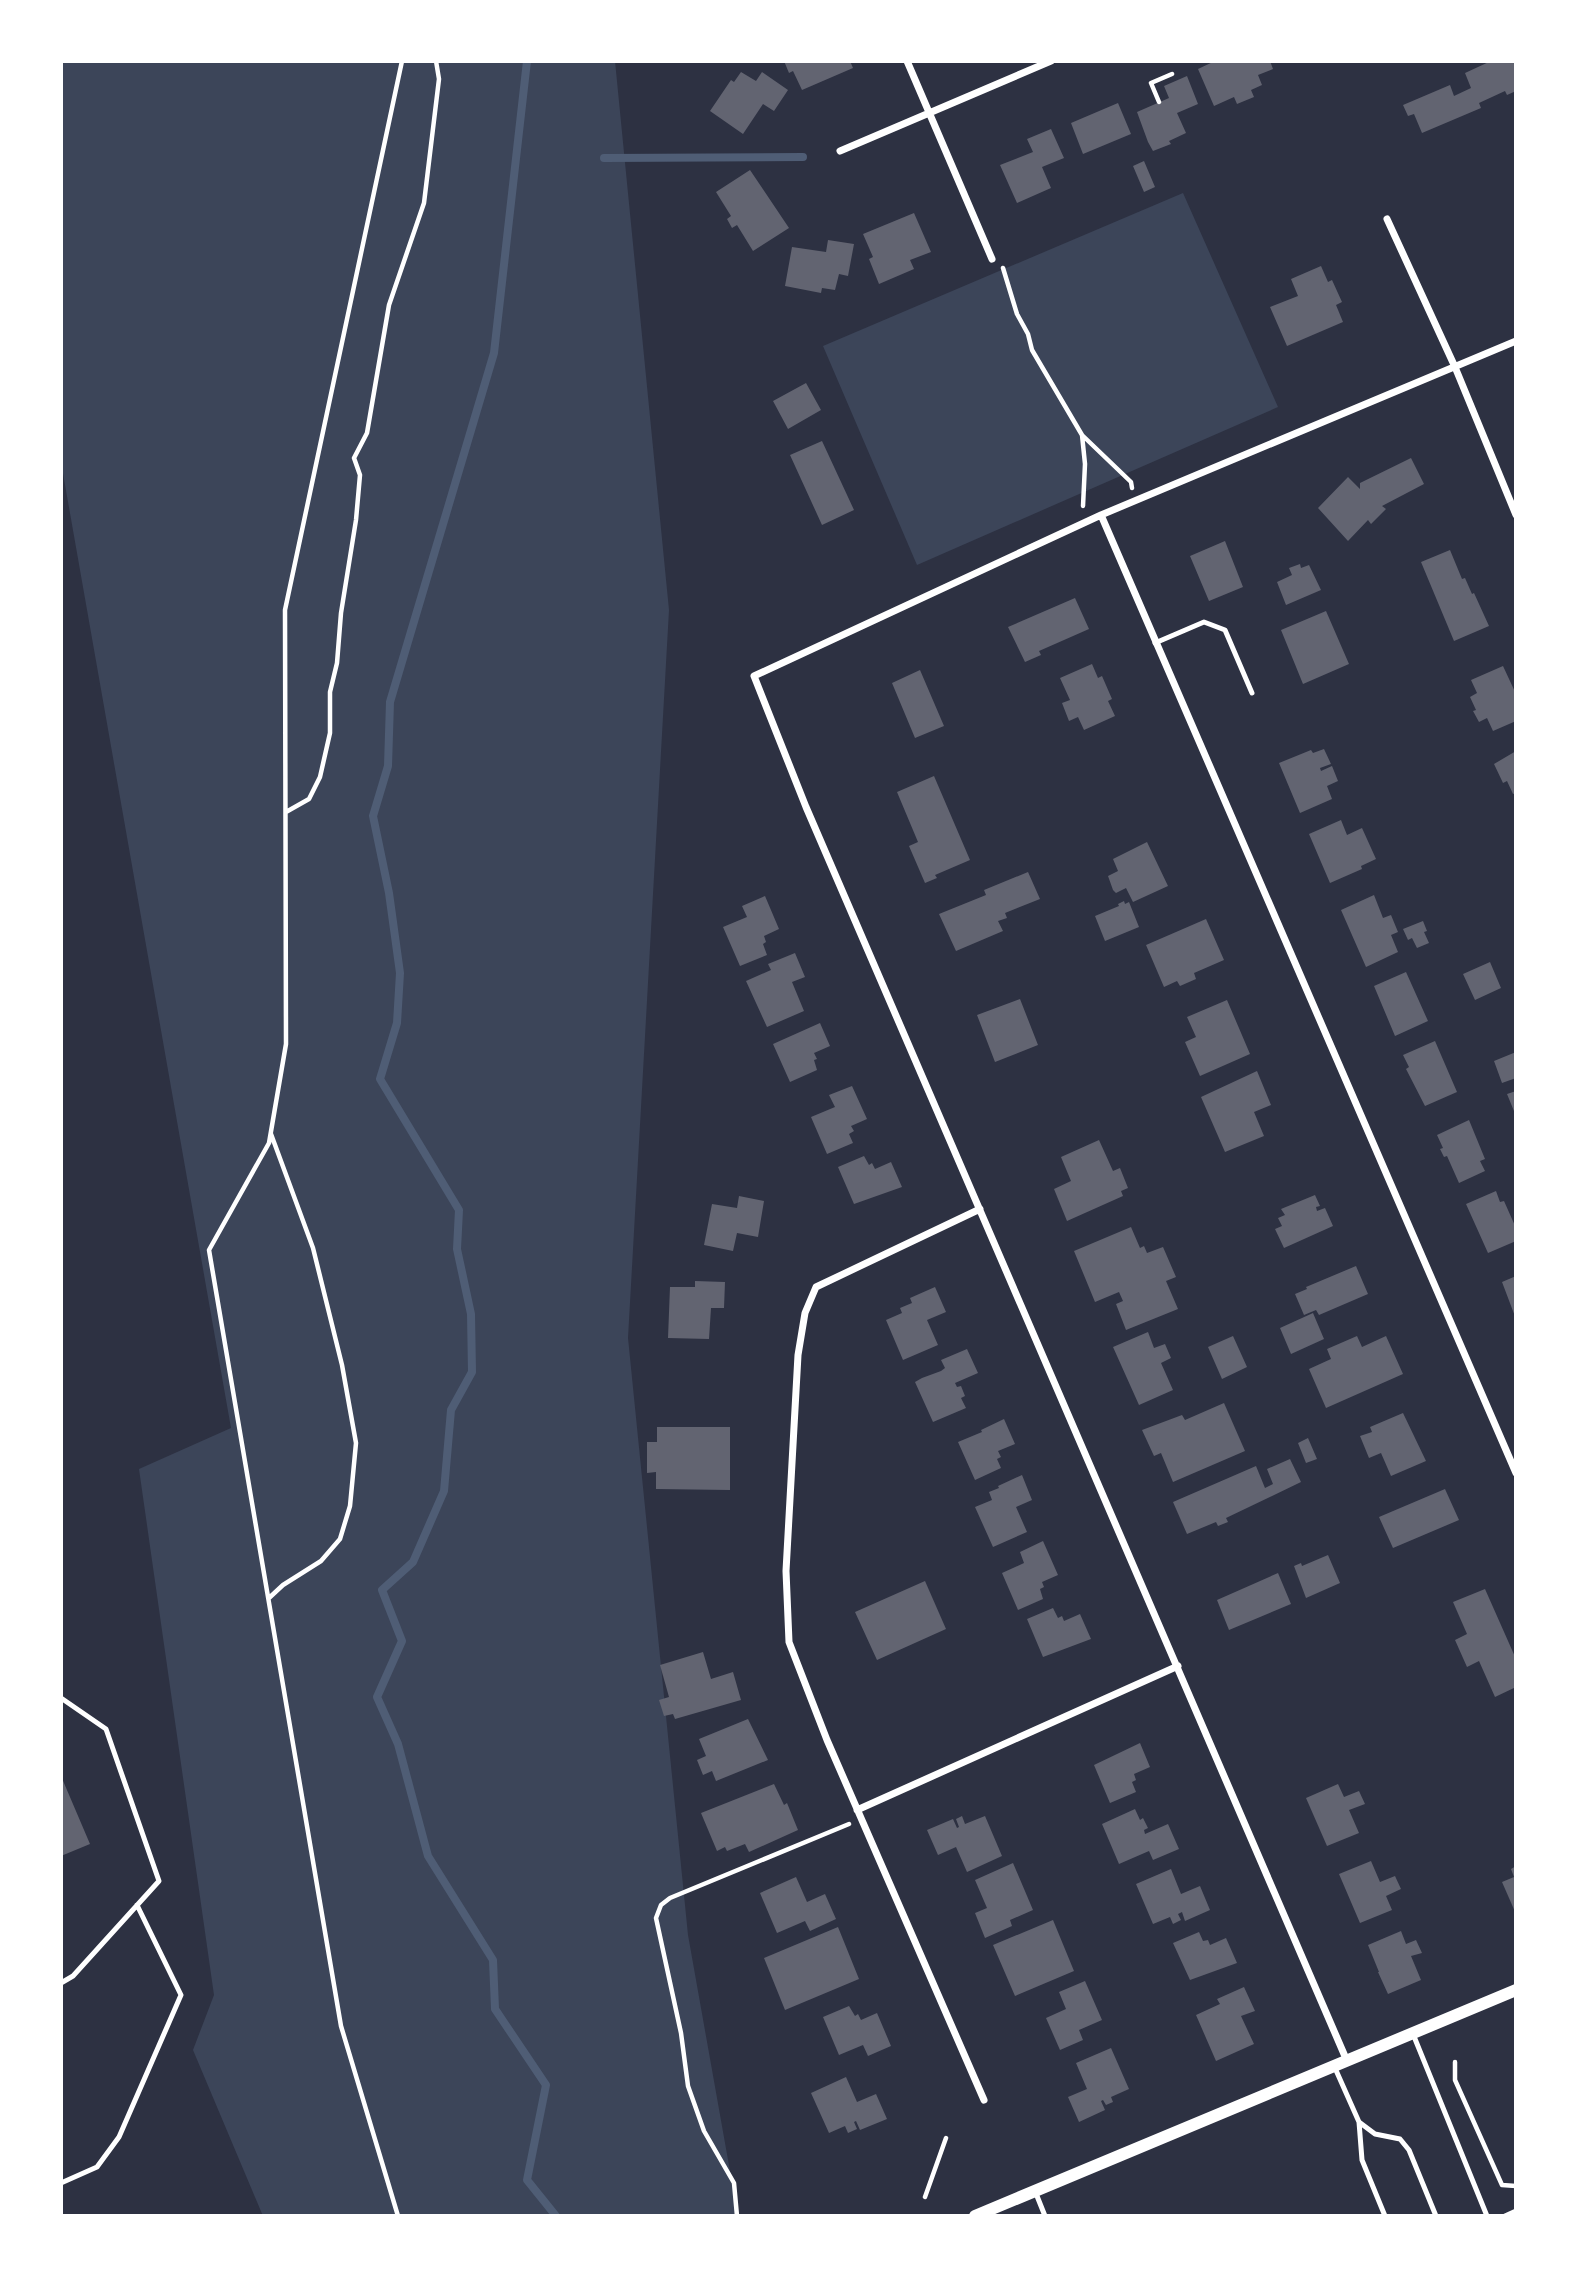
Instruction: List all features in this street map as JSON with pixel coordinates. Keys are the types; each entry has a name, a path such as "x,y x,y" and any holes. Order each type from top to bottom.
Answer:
{"street":[{"path":"907,61 992,259"},
{"path":"840,151 1051,61"},
{"path":"1387,219 1455,367 1516,515"},
{"path":"1347,2061 806,807 754,676 1101,515 1516,341"},
{"path":"1101,515 1516,1473"},
{"path":"980,1209 816,1287 804,1313 798,1355 786,1571 789,1642 827,1740 984,2100"},
{"path":"857,1810 1178,1666"},
{"path":"975,2216 1516,1990"}],"lane":[{"path":"1155,643 1204,622 1225,630 1252,693"},
{"path":"61,1698 106,1729 159,1881 73,1976 61,1983"},
{"path":"61,2183 97,2167 119,2137 181,1995 136,1905"},
{"path":"1413,2033 1487,2216"},
{"path":"1334,2067 1359,2122 1362,2160 1385,2216"},
{"path":"1359,2122 1374,2134 1400,2139 1409,2150 1436,2216"},
{"path":"1035,2190 1045,2216"},
{"path":"1505,2216 1516,2211"}],"path":[{"path":"398,2216 341,2026 209,1250 269,1143 286,1044 285,610 402,61"},
{"path":"286,812 309,799 320,777 330,733 330,692 337,663 341,613 356,520 360,475 354,458 367,433 389,305 424,204 439,79 436,61"},
{"path":"1159,102 1151,83 1172,74"},
{"path":"992,259 1002,265 1017,314 1028,334 1032,350 1082,435 1131,482 1135,502"},
{"path":"1082,435 1085,464 1082,524"},
{"path":"268,1599 283,1584 321,1561 340,1539 350,1506 356,1443 342,1365 313,1248 271,1132"},
{"path":"737,2216 734,2183 704,2131 688,2086 681,2033 656,1918 661,1905 670,1898 833,1831"},
{"path":"1455,2062 1455,2080 1502,2185 1516,2186"},
{"path":"925,2197 946,2138"}],"shaded area":[{"path":"61,61 615,61 669,610 628,1338 688,1935 738,2216 263,2216 193,2050 214,1995 139,1469 231,1428 61,462"},
{"path":"1183,193 1278,407 917,565 823,346"}],"building":[{"path":"784,61 850,61 853,68 802,90 793,71 789,73"},
{"path":"1215,61 1270,61 1273,69 1258,75 1262,85 1251,90 1254,97 1237,104 1234,97 1214,106 1198,69"},
{"path":"1491,61 1513,61 1516,68 1516,91 1507,95 1505,91 1479,103 1481,108 1422,133 1414,114 1408,116 1403,105 1450,85 1454,96 1471,88 1465,73"},
{"path":"741,72 756,81 762,72 788,90 774,111 763,104 743,134 710,111 731,80 734,82"},
{"path":"1187,76 1198,104 1177,113 1186,133 1169,141 1171,144 1153,151 1137,112 1169,98 1164,86"},
{"path":"1118,103 1131,134 1083,154 1071,123"},
{"path":"1051,129 1064,158 1042,167 1051,188 1017,203 1000,165 1033,152 1027,139"},
{"path":"1144,161 1155,187 1144,192 1133,166"},
{"path":"750,170 789,228 753,251 737,225 732,228 727,219 731,216 716,192"},
{"path":"914,213 931,252 910,260 914,269 879,284 869,259 873,257 863,234"},
{"path":"828,240 854,244 848,276 839,274 835,290 822,288 821,293 785,286 792,247 826,252"},
{"path":"1321,266 1328,282 1332,280 1342,302 1336,305 1343,322 1287,346 1270,307 1298,296 1291,279"},
{"path":"806,383 821,410 788,429 773,401"},
{"path":"822,441 854,510 822,525 790,455"},
{"path":"1411,458 1424,484 1382,506 1386,509 1371,524 1368,520 1348,541 1318,508 1348,477 1360,489 1360,483"},
{"path":"1225,541 1243,587 1209,601 1190,556"},
{"path":"1450,550 1462,579 1465,578 1472,594 1474,593 1489,626 1454,641 1421,562"},
{"path":"1300,564 1301,568 1309,565 1321,590 1286,605 1277,582 1292,575 1289,568"},
{"path":"1075,598 1089,629 1039,651 1041,655 1025,662 1008,627"},
{"path":"1326,611 1349,664 1303,684 1281,630"},
{"path":"1092,664 1098,678 1102,676 1112,699 1108,701 1115,716 1084,730 1078,717 1069,721 1062,703 1070,700 1060,678"},
{"path":"1503,666 1516,694 1516,721 1493,731 1487,718 1479,722 1473,711 1476,710 1470,697 1477,693 1471,680"},
{"path":"920,670 944,726 915,738 892,683"},
{"path":"1324,749 1331,764 1320,768 1321,771 1332,766 1338,781 1327,786 1332,799 1300,813 1279,763 1311,750 1313,753"},
{"path":"1516,751 1516,793 1513,794 1507,781 1503,783 1494,764"},
{"path":"934,776 970,860 935,875 937,878 925,883 909,846 918,842 897,792"},
{"path":"1341,820 1347,835 1362,828 1376,859 1361,866 1362,869 1330,883 1309,834"},
{"path":"1147,842 1168,886 1133,902 1126,888 1116,893 1113,890 1108,876 1118,871 1113,859"},
{"path":"1028,872 1040,899 1005,913 1007,918 998,921 1003,931 956,951 939,914 986,895 984,890"},
{"path":"1374,895 1383,918 1391,915 1398,932 1391,935 1398,952 1366,967 1341,910"},
{"path":"765,896 779,929 764,936 766,942 763,944 767,955 740,966 723,927 747,917 742,906"},
{"path":"1124,901 1125,904 1129,902 1139,927 1105,941 1095,916 1119,906 1118,904"},
{"path":"1206,919 1224,960 1194,973 1196,979 1180,986 1177,981 1164,987 1146,945"},
{"path":"1423,921 1429,943 1417,948 1412,938 1408,940 1403,929"},
{"path":"795,953 805,977 792,982 804,1011 767,1027 746,981 771,970 768,964"},
{"path":"1490,962 1501,988 1475,1000 1463,974"},
{"path":"1406,972 1428,1021 1395,1036 1374,986"},
{"path":"1020,999 1038,1045 995,1062 977,1015"},
{"path":"1227,1000 1250,1054 1200,1076 1185,1042 1196,1037 1187,1017"},
{"path":"820,1023 830,1046 814,1053 817,1070 790,1082 773,1044"},
{"path":"1435,1041 1457,1092 1425,1106 1406,1069 1409,1067 1403,1055"},
{"path":"1516,1052 1516,1078 1502,1083 1494,1061"},
{"path":"1257,1071 1271,1105 1254,1112 1264,1136 1225,1152 1201,1097"},
{"path":"852,1086 867,1119 851,1126 854,1131 849,1134 853,1143 827,1154 811,1117 835,1107 829,1095"},
{"path":"1516,1091 1516,1116 1507,1094"},
{"path":"1469,1120 1485,1159 1480,1161 1485,1171 1459,1183 1447,1156 1444,1157 1440,1149 1443,1148 1437,1135"},
{"path":"1099,1140 1113,1171 1120,1168 1128,1188 1121,1191 1123,1196 1067,1221 1054,1189 1071,1181 1061,1157"},
{"path":"864,1156 875,1169 891,1162 902,1187 854,1204 838,1167"},
{"path":"1496,1191 1500,1202 1504,1201 1516,1228 1516,1241 1488,1253 1466,1204"},
{"path":"1315,1195 1320,1206 1316,1207 1317,1211 1325,1208 1333,1226 1284,1248 1275,1229 1282,1226 1278,1218 1285,1215 1281,1209"},
{"path":"739,1196 764,1201 758,1237 737,1233 733,1251 704,1245 712,1204 737,1208"},
{"path":"1131,1227 1140,1248 1144,1246 1147,1253 1163,1247 1176,1277 1166,1281 1178,1309 1126,1330 1116,1304 1123,1301 1119,1292 1095,1302 1074,1251"},
{"path":"1356,1266 1368,1294 1319,1315 1316,1310 1304,1315 1295,1294"},
{"path":"1516,1276 1516,1319 1502,1282"},
{"path":"695,1281 725,1282 724,1308 711,1308 709,1339 668,1338 670,1287 695,1287"},
{"path":"935,1287 946,1312 927,1320 938,1345 903,1360 886,1320 902,1313 900,1308 912,1303 910,1298"},
{"path":"1313,1313 1324,1339 1291,1354 1280,1328"},
{"path":"1148,1332 1154,1348 1165,1344 1171,1358 1161,1363 1173,1390 1139,1405 1113,1347"},
{"path":"1233,1336 1247,1367 1222,1379 1208,1347"},
{"path":"1357,1336 1362,1347 1386,1336 1403,1374 1326,1408 1309,1369 1331,1359 1327,1349"},
{"path":"967,1349 978,1373 955,1383 957,1387 961,1386 965,1396 961,1398 966,1408 933,1422 915,1382 945,1368 941,1360"},
{"path":"1224,1403 1245,1451 1173,1482 1161,1453 1154,1456 1142,1430 1182,1415 1185,1420"},
{"path":"1403,1413 1426,1461 1391,1476 1381,1453 1369,1458 1360,1436 1372,1432 1370,1427"},
{"path":"1004,1419 1015,1444 998,1451 1001,1457 997,1459 1001,1468 975,1480 958,1442"},
{"path":"657,1427 730,1427 730,1490 656,1489 656,1472 647,1473 647,1442 657,1442"},
{"path":"1308,1438 1317,1459 1306,1463 1298,1443"},
{"path":"1290,1459 1301,1482 1226,1518 1228,1522 1218,1526 1216,1522 1187,1534 1173,1502 1256,1466 1265,1488 1273,1484 1267,1469"},
{"path":"1022,1475 1032,1500 1016,1507 1027,1532 993,1547 975,1507 992,1500 989,1492"},
{"path":"1445,1489 1459,1520 1393,1548 1379,1517"},
{"path":"1043,1541 1058,1575 1042,1582 1044,1587 1040,1589 1043,1599 1018,1610 1002,1573 1024,1563 1020,1552"},
{"path":"1328,1555 1340,1583 1306,1598 1294,1566 1301,1563 1302,1566"},
{"path":"1278,1573 1291,1604 1229,1630 1217,1600"},
{"path":"925,1581 946,1629 877,1660 855,1612"},
{"path":"1485,1589 1516,1659 1516,1687 1495,1697 1479,1661 1467,1667 1455,1640 1467,1634 1453,1602"},
{"path":"1053,1608 1058,1618 1062,1616 1064,1621 1080,1614 1091,1639 1043,1657 1027,1619"},
{"path":"703,1652 711,1679 733,1672 741,1700 675,1719 673,1714 664,1716 659,1700 669,1697 660,1665"},
{"path":"748,1719 768,1760 716,1781 712,1771 703,1775 697,1760 706,1756 699,1739"},
{"path":"1140,1743 1150,1767 1134,1774 1136,1780 1132,1782 1136,1792 1110,1803 1094,1765"},
{"path":"61,1776 90,1844 61,1856"},
{"path":"774,1784 784,1805 787,1803 798,1830 749,1852 745,1844 727,1851 725,1847 717,1851 701,1813"},
{"path":"1338,1784 1344,1797 1359,1791 1365,1804 1349,1810 1359,1833 1327,1846 1306,1798"},
{"path":"1135,1809 1148,1828 1144,1830 1145,1834 1168,1824 1179,1849 1153,1860 1149,1851 1119,1864 1102,1824"},
{"path":"962,1816 965,1824 985,1816 1002,1856 967,1872 956,1847 938,1855 927,1830 953,1819 957,1828 956,1819"},
{"path":"1371,1861 1380,1882 1395,1876 1401,1889 1386,1896 1392,1910 1360,1923 1339,1874"},
{"path":"1013,1863 1033,1910 1010,1920 1012,1926 985,1938 975,1913 987,1908 975,1880"},
{"path":"1516,1866 1516,1914 1502,1882 1514,1877 1511,1869"},
{"path":"1171,1869 1181,1894 1200,1886 1210,1910 1185,1921 1182,1912 1178,1914 1181,1920 1173,1924 1170,1917 1153,1924 1136,1884"},
{"path":"796,1877 807,1902 825,1894 836,1919 810,1931 805,1921 777,1933 760,1893"},
{"path":"1053,1920 1074,1971 1015,1996 993,1945"},
{"path":"838,1927 859,1979 785,2010 764,1958"},
{"path":"1401,1931 1406,1944 1416,1940 1422,1953 1411,1956 1421,1980 1388,1994 1368,1945"},
{"path":"1199,1932 1203,1941 1208,1940 1210,1945 1226,1938 1237,1963 1190,1980 1173,1943"},
{"path":"1085,1981 1102,2020 1079,2030 1083,2040 1060,2050 1046,2018 1066,2009 1059,1992"},
{"path":"1244,1987 1255,2011 1241,2016 1254,2044 1216,2061 1196,2015 1220,2004 1217,1999"},
{"path":"849,2006 861,2020 877,2013 891,2046 868,2056 863,2045 839,2055 823,2017"},
{"path":"1111,2048 1129,2089 1111,2097 1113,2102 1106,2105 1101,2101 1105,2110 1079,2122 1068,2097 1087,2089 1076,2063"},
{"path":"846,2077 857,2102 876,2094 887,2119 860,2130 856,2121 854,2122 857,2129 848,2133 845,2126 829,2133 811,2093"}],"waterway":[{"path":"527,61 494,353 390,702 388,766 373,816 389,893 400,973 397,1023 380,1079 459,1210 457,1249 471,1314 472,1372 451,1410 444,1491 413,1562 382,1590 402,1641 377,1697 398,1744 428,1856 493,1960 495,2009 546,2085 527,2180 556,2216"},
{"path":"604,158 803,157"}]}
